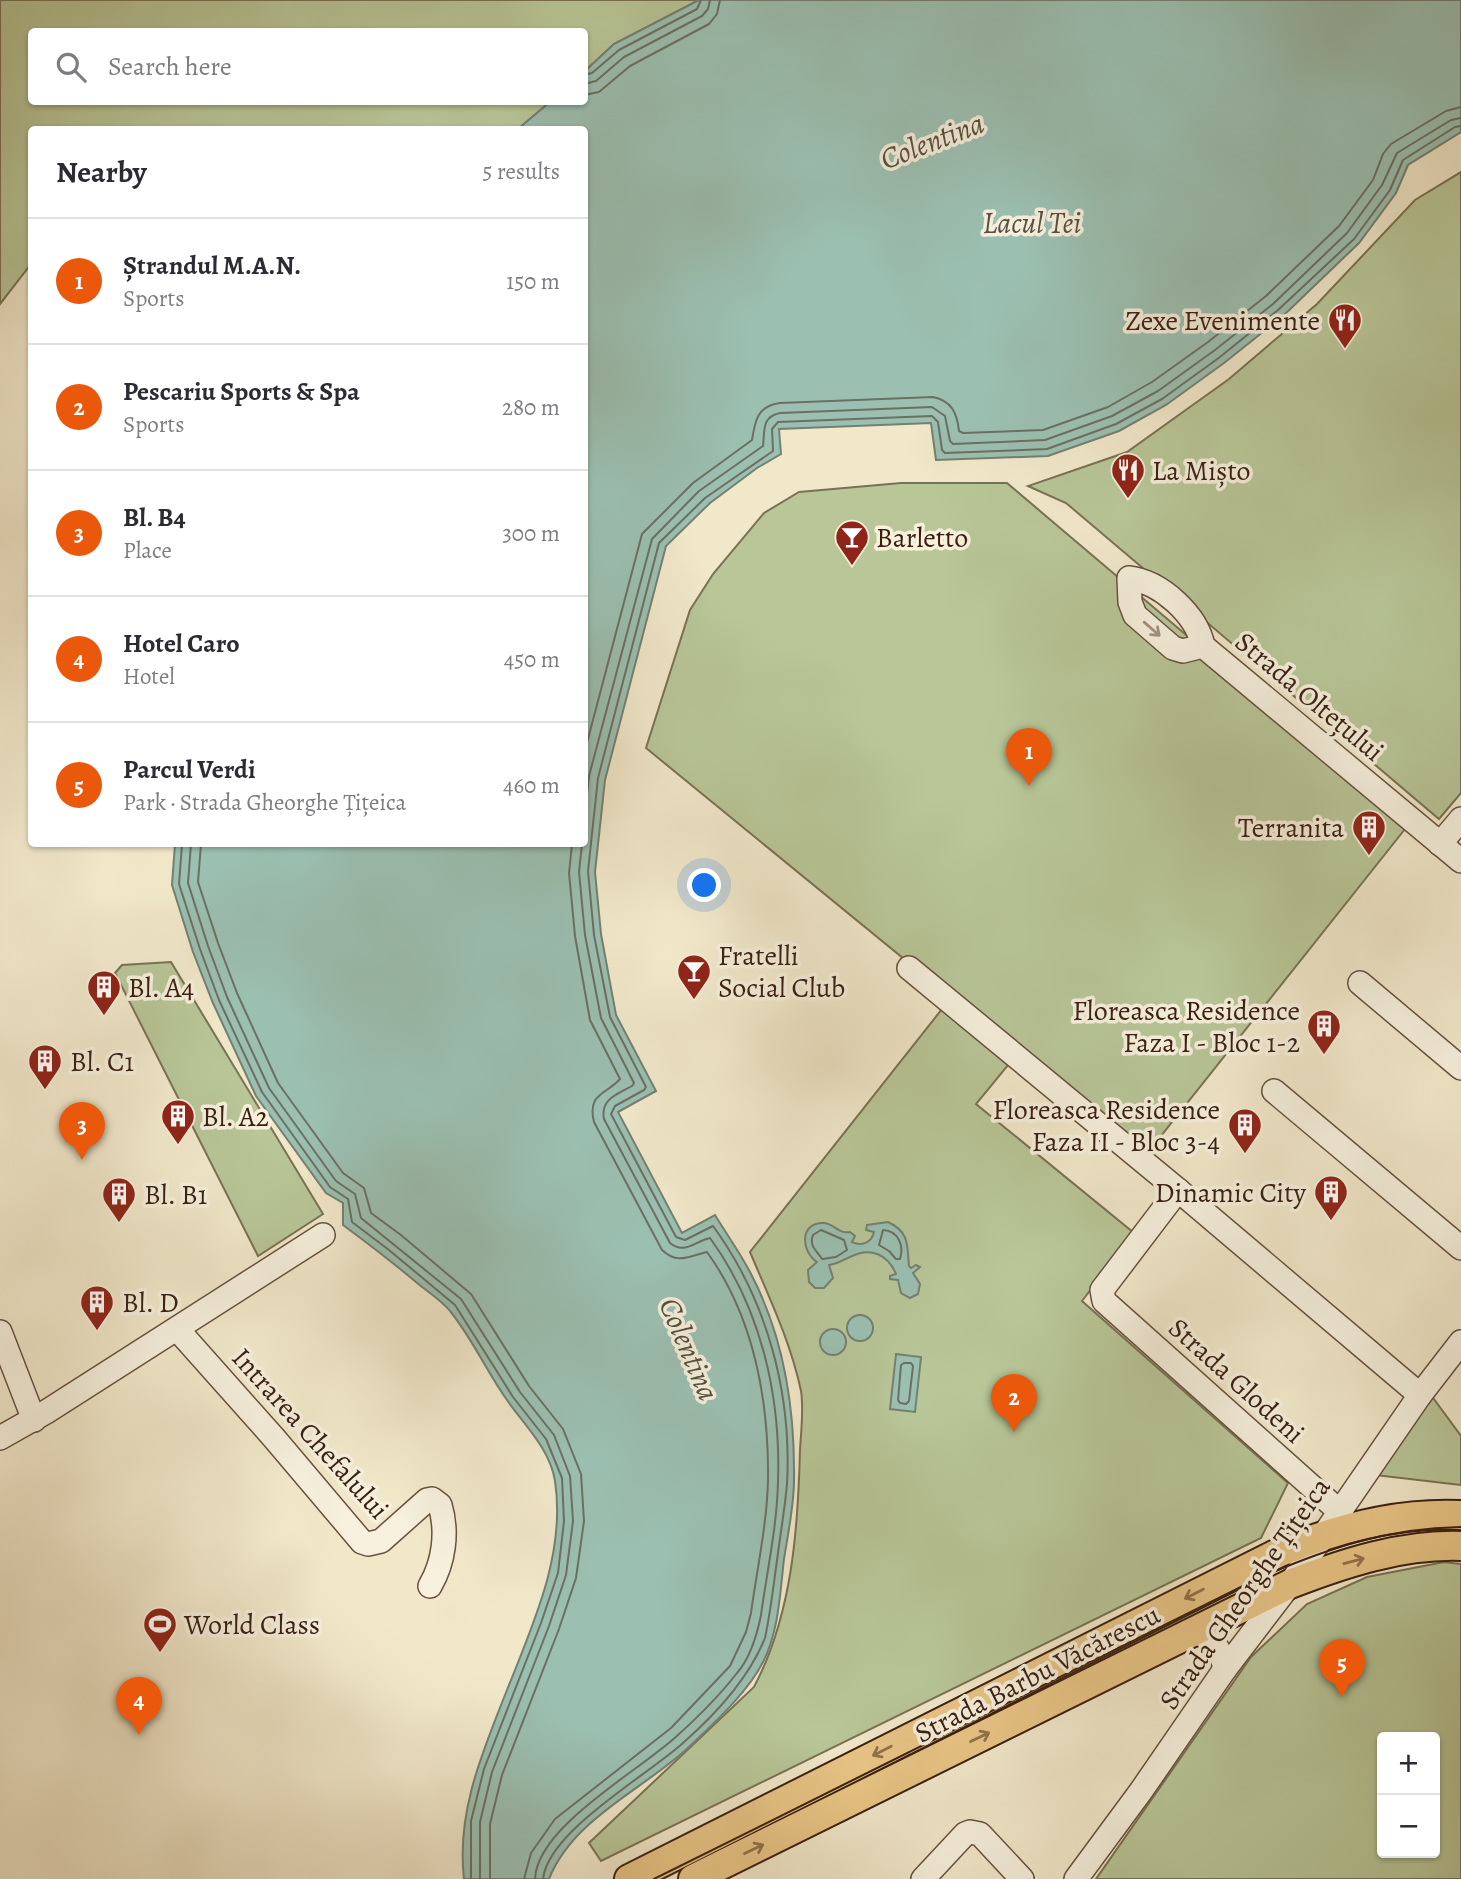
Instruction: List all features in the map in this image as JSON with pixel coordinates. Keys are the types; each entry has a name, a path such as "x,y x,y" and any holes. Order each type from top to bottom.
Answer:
{"main road":[{"name":"Strada Barbu Văcărescu","path":"629,1879 1233,1574 1323,1535 1415,1517 1461,1515"},
{"name":"Strada Barbu Văcărescu","path":"693,1879 1290,1584 1339,1565 1377,1556 1419,1548 1461,1546"}],"street":[{"name":"Strada Oltețului","path":"1203,646 1173,649 1135,615 1130,602 1129,578 1144,580 1160,589 1192,618 1200,632 1203,646 1461,861"},
{"path":"1440,844 1461,819"},
{"path":"909,968 1178,1190 1420,1395"},
{"path":"1360,983 1461,1068"},
{"path":"1273,1091 1461,1248"},
{"name":"Strada Glodeni","path":"1178,1190 1102,1290 1102,1297 1106,1304 1339,1511"},
{"path":"0,1438 34,1420 323,1235"},
{"name":"Intrarea Chefalului","path":"177,1329 274,1437 362,1542 368,1544 381,1541 427,1500 435,1501 442,1514 442,1552 438,1573 430,1586"},
{"path":"0,1332 34,1420"},
{"name":"Strada Gheorghe Țițeica","path":"1076,1879 1225,1669 1290,1584 1420,1395 1458,1349"},
{"path":"1192,1631 1203,1634 1217,1646 1225,1669"},
{"path":"923,1879 965,1834 976,1832 1022,1879"}],"shaded area":[{"path":"0,0 699,0 614,44 588,68 588,28 28,28 28,105 546,105 522,126 28,126 28,268 0,304"},
{"path":"1461,172 1461,793 1439,819 1066,503 1028,486 1127,452 1229,379 1317,304 1415,200"},
{"path":"901,483 1007,483 1409,824 1145,1156 646,748 690,610 713,574 764,513 799,492"},
{"path":"171,962 323,1214 258,1256 115,973 122,965"},
{"path":"942,1009 1009,1064 976,1104 1134,1233 1082,1301 1288,1483 1261,1538 601,1861 589,1843 754,1687 767,1659 785,1601 795,1541 802,1398 785,1338 750,1252"},
{"path":"1431,1395 1461,1436 1461,1485 1375,1475"},
{"path":"1444,1562 1461,1564 1461,1879 1096,1879 1251,1657 1307,1604 1367,1577"}],"water":[{"name":"Lacul Tei","path":"699,0 1461,0 1461,132 1408,165 1396,193 1359,243 1283,316 1166,405 1119,431 1048,456 936,460 931,423 779,429 781,454 757,468 710,503 666,546 605,780 595,872 601,934 616,1015 656,1091 618,1112 682,1233 715,1215 751,1274 772,1323 790,1401 794,1454 793,1500 778,1612 763,1662 740,1696 672,1762 592,1821 560,1858 549,1879 464,1879 464,1830 474,1782 489,1736 537,1614 552,1562 557,1508 552,1469 536,1438 514,1410 450,1311 343,1225 343,1203 326,1193 256,1096 213,1003 193,952 172,885 175,847 588,847 588,126 522,126 546,105 588,105 588,68 614,44"},
{"path":"888,1222 904,1235 909,1266 920,1267 913,1273 920,1284 918,1294 910,1298 901,1293 898,1280 890,1279 890,1276 896,1274 893,1267 878,1254 865,1252 829,1265 833,1278 824,1288 815,1288 809,1282 808,1270 817,1262 808,1252 806,1245 805,1238 810,1227 828,1224 842,1232 850,1232 855,1236 852,1242 859,1244 866,1243 873,1236 874,1232 866,1230 867,1225"},
{"path":"860,1315 869,1319 873,1328 869,1337 860,1341 851,1337 847,1328 851,1319"},
{"path":"833,1329 842,1333 846,1342 842,1351 833,1355 824,1351 820,1342 824,1333"},
{"path":"896,1354 921,1357 915,1412 890,1409"}],"tram line":[{"path":"654,1879 1259,1578 1357,1542 1407,1531 1461,1527"}],"place":[{"name":"Zexe Evenimente","path":"1345,350"},
{"name":"La Mișto","path":"1128,500"},
{"name":"Barletto","path":"852,567"},
{"name":"Ștrandul M.A.N.","path":"1029,786"},
{"name":"Terranita","path":"1369,857"},
{"name":"Fratelli Social Club","path":"694,1001"},
{"name":"Bl. A4","path":"104,1017"},
{"name":"Floreasca Residence Faza I - Bloc 1-2","path":"1324,1056"},
{"name":"Bl. C1","path":"45,1091"},
{"name":"Bl. A2","path":"178,1146"},
{"name":"Floreasca Residence Faza II - Bloc 3-4","path":"1245,1155"},
{"name":"Bl. B4","path":"82,1160"},
{"name":"Dinamic City","path":"1331,1222"},
{"name":"Bl. B1","path":"119,1224"},
{"name":"Bl. D","path":"97,1332"},
{"name":"Pescariu Sports & Spa","path":"1014,1432"},
{"name":"World Class","path":"160,1654"},
{"name":"Parcul Verdi","path":"1342,1697"},
{"name":"Hotel Caro","path":"139,1735"}],"water label":[{"name":"Colentina","path":"932,141"},
{"name":"Colentina","path":"689,1349"}]}
